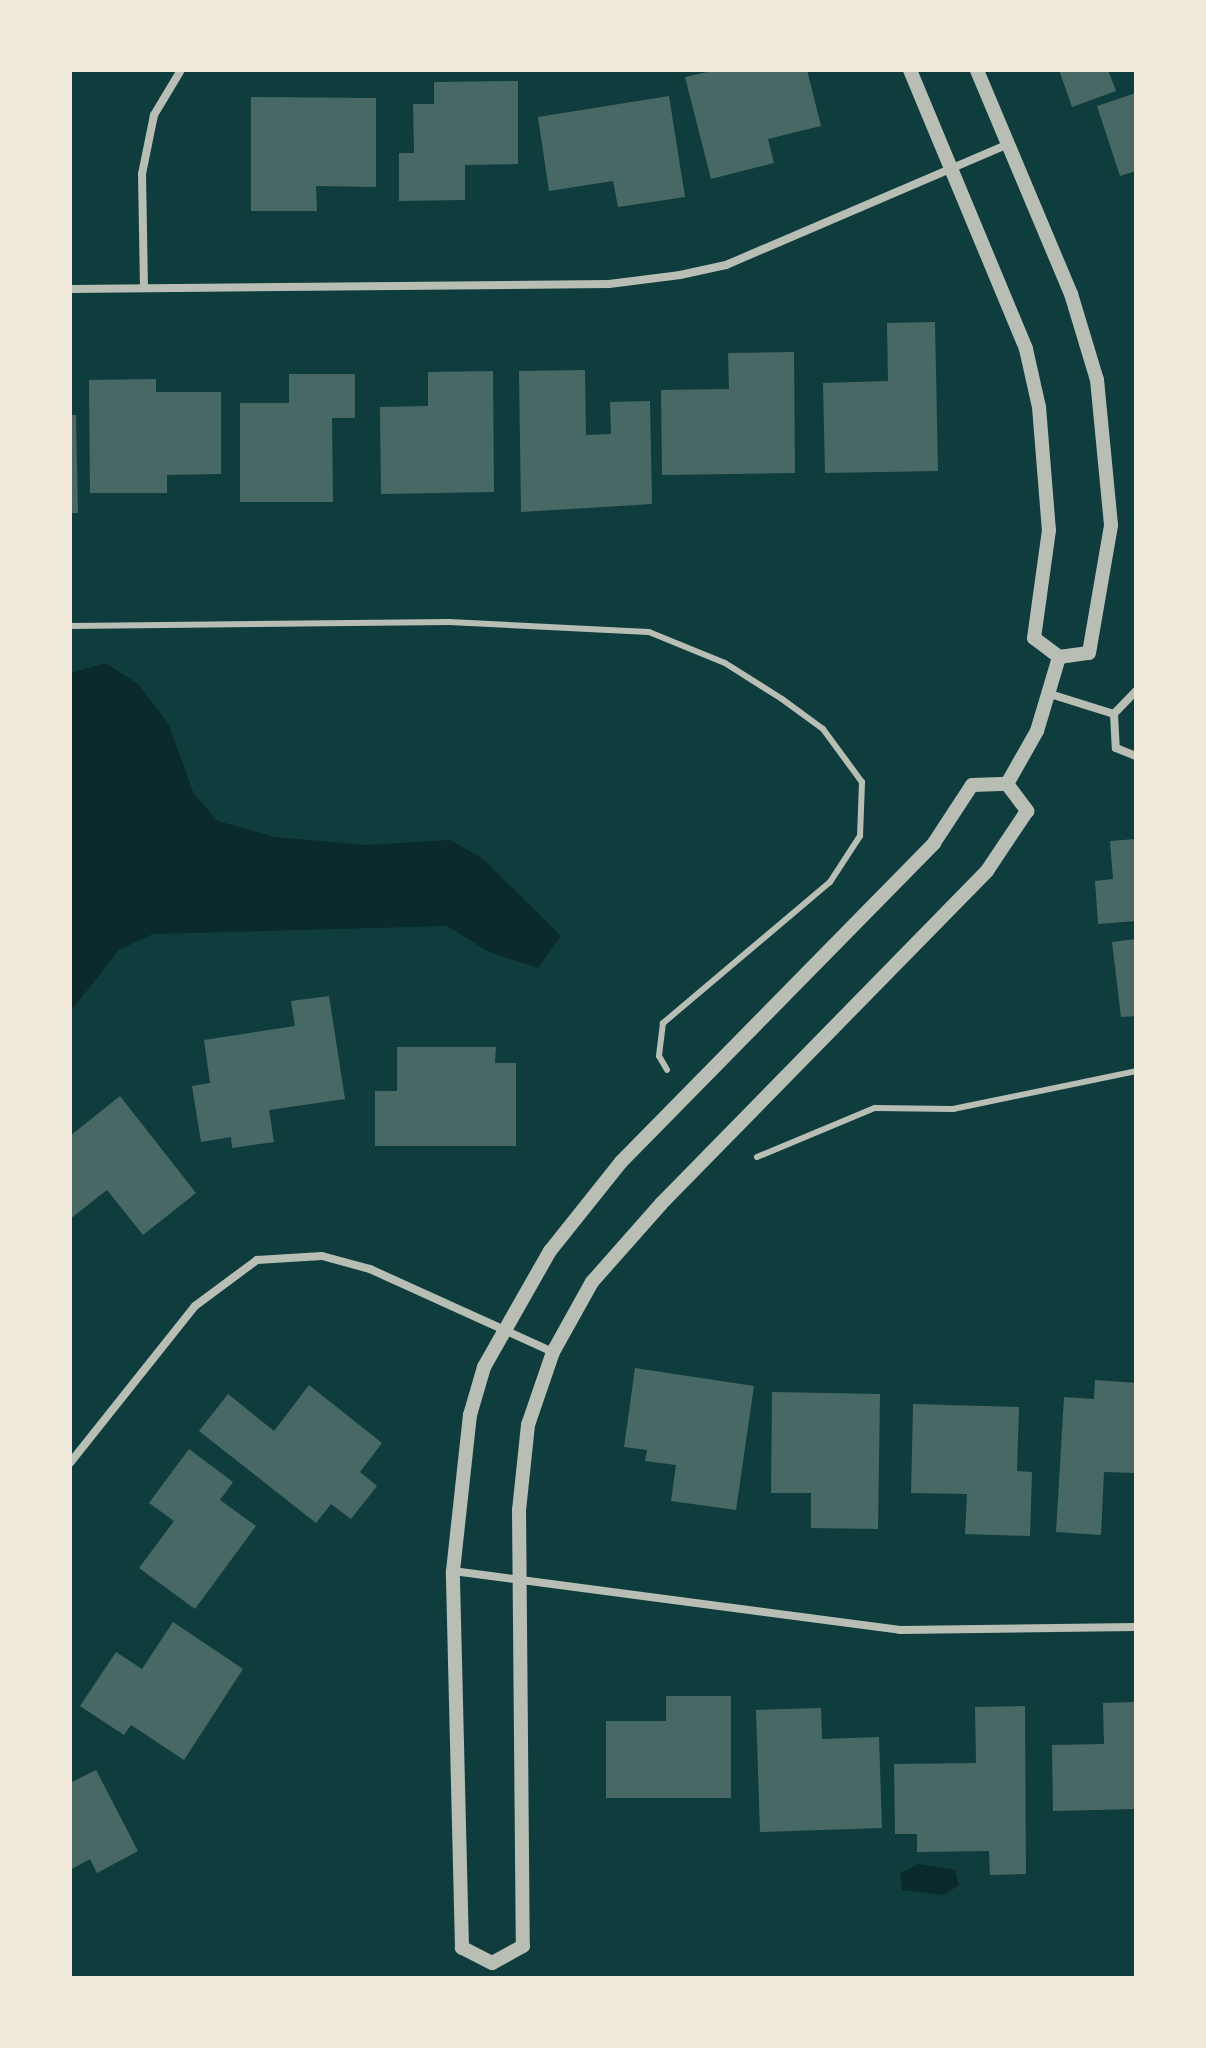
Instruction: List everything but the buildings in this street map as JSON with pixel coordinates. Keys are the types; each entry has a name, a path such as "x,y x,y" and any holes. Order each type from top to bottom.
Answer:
{"street":[{"path":"144,288 142,174 154,115 181,70"},
{"path":"910,70 1026,349 1039,407 1049,530 1034,638 1059,657 1089,653 1111,525 1107,452 1097,380 1071,294 977,70"},
{"path":"70,289 609,284 680,275 726,265 1008,144"},
{"path":"1007,784 1050,694 1059,657"},
{"path":"1136,691 1114,714 1116,748 1136,756"},
{"path":"1050,694 1114,714"},
{"path":"1007,784 1027,811 987,871 661,1204 592,1282 553,1352 528,1425 520,1580 523,1946 493,1970 462,1948 453,1571 470,1415 503,1330 550,1251 621,1162 934,843 972,785 1007,784"},
{"path":"70,1463 195,1306 257,1260 322,1256 370,1269 553,1352"},
{"path":"453,1571 900,1630 1136,1627"}],"lane":[{"path":"70,626 449,622 649,632 725,663 803,714 862,782 860,836 830,882 663,1023 659,1056 667,1070"},
{"path":"757,1157 875,1108 953,1109 1136,1071"}],"water":[{"path":"106,663 139,685 168,723 194,794 218,821 275,837 366,845 450,840 482,858 561,936 538,968 489,952 447,926 153,934 119,950 70,1012 70,673"},
{"path":"918,1864 955,1870 959,1885 944,1895 902,1890 900,1874"}]}
